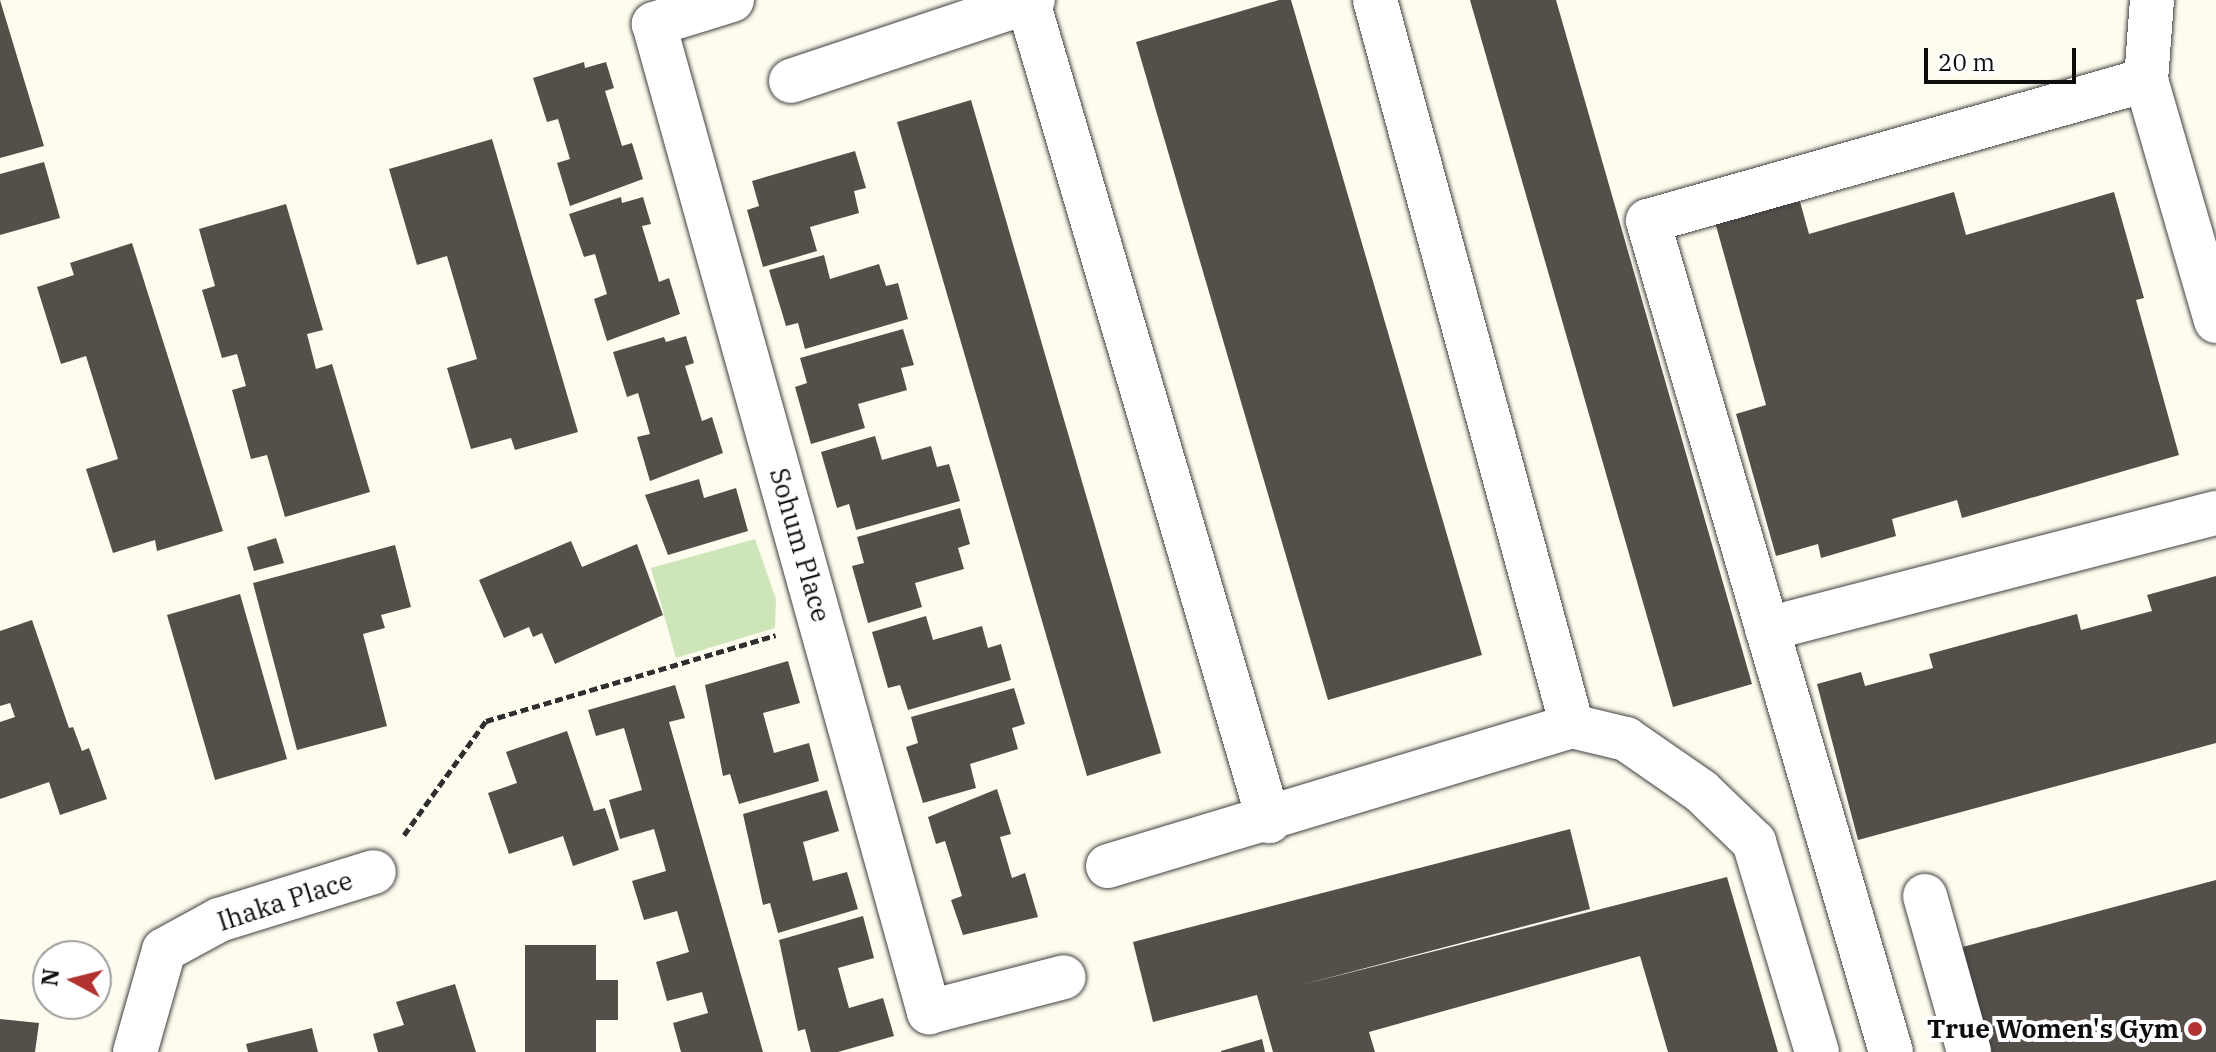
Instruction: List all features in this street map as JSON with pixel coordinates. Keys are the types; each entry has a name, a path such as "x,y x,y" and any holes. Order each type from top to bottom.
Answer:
{"street":[{"name":"Sohum Place","path":"732,0 654,24 929,1012 1064,977"},
{"path":"1375,0 1572,726"},
{"path":"2152,0 2146,80 2216,321"},
{"path":"791,81 1031,1 1269,821"},
{"path":"1891,1052 1648,221 2146,80"},
{"path":"1767,629 2216,513"},
{"path":"1108,866 1269,821 1572,726 1626,739 1701,791 1754,842 1817,1052"},
{"name":"Ihaka Place","path":"135,1052 164,950 219,920 387,856"},
{"path":"1925,896 1969,1052"}],"path":[{"path":"387,856 486,721 821,622"}],"green space":[{"path":"755,539 776,599 775,628 676,658 651,568"}],"building":[{"path":"0,0 44,146 0,158"},
{"path":"1279,0 1291,0 1482,655 1328,700 1136,42"},
{"path":"1470,0 1556,0 1752,684 1673,707"},
{"path":"584,62 585,68 606,62 614,88 605,91 622,146 632,143 643,179 570,206 557,163 570,159 558,119 547,122 533,78"},
{"path":"971,100 1161,753 1087,776 897,122"},
{"path":"492,139 578,432 515,450 511,438 471,449 447,368 477,359 447,256 417,265 389,169"},
{"path":"855,151 866,188 854,191 859,213 810,227 817,251 763,267 747,210 759,206 752,181"},
{"path":"44,162 60,218 0,235 0,174"},
{"path":"1954,192 1966,235 2114,192 2144,298 2136,300 2179,455 1962,518 1957,500 1892,519 1896,536 1821,558 1818,544 1776,556 1736,414 1766,405 1715,222 1799,198 1809,234"},
{"path":"621,197 622,203 643,197 651,224 642,226 659,282 669,278 680,314 607,341 594,299 607,294 595,254 584,257 569,214"},
{"path":"286,204 323,330 307,334 316,369 332,364 370,492 285,517 267,455 251,459 232,390 246,386 237,354 222,358 202,290 215,286 199,229"},
{"path":"132,243 223,531 157,551 155,540 113,553 86,469 118,459 86,356 61,364 37,287 74,275 70,263"},
{"path":"824,255 830,279 879,264 886,286 898,283 908,319 805,349 798,323 786,326 769,270"},
{"path":"903,329 914,365 901,368 907,390 858,404 865,428 811,444 795,387 807,383 800,358"},
{"path":"686,336 694,363 685,366 702,421 712,417 723,453 650,481 637,437 650,434 638,393 627,397 613,352 664,337 666,342"},
{"path":"875,436 882,460 931,446 937,467 949,464 960,501 856,530 849,504 837,508 821,452"},
{"path":"699,479 704,498 736,488 748,531 668,555 645,495"},
{"path":"960,508 970,544 958,548 964,569 915,583 922,607 868,623 852,566 864,563 857,537"},
{"path":"276,538 284,563 254,571 247,547"},
{"path":"571,541 582,567 637,544 663,615 555,664 542,633 533,637 529,627 504,638 479,580"},
{"path":"395,545 411,607 381,615 385,628 363,634 387,726 297,750 253,583"},
{"path":"2216,576 2216,743 1858,840 1817,684 1861,672 1865,686 1933,668 1929,654 2077,614 2081,630 2152,611 2147,595"},
{"path":"240,594 287,759 215,780 167,615"},
{"path":"926,616 933,640 982,626 988,648 1001,644 1011,680 908,710 900,685 888,688 872,632"},
{"path":"32,620 69,728 73,727 82,751 89,748 107,799 60,815 49,782 0,799 0,722 15,717 10,703 0,706 0,631"},
{"path":"788,661 800,703 763,713 774,753 809,743 819,781 739,804 730,774 723,776 705,685"},
{"path":"675,685 685,718 669,722 763,1052 681,1052 673,1023 708,1013 702,992 667,1001 656,962 689,952 677,911 644,920 632,881 666,871 654,829 620,839 609,800 642,790 624,728 596,736 588,710"},
{"path":"1014,688 1025,724 1012,728 1018,749 970,764 976,788 923,803 906,747 918,743 911,717"},
{"path":"567,731 594,811 605,808 619,850 573,866 563,836 509,854 488,793 517,783 506,752"},
{"path":"997,789 1011,834 1000,837 1012,878 1025,873 1038,917 963,935 951,900 962,896 945,841 936,844 928,817"},
{"path":"827,790 839,831 803,842 813,881 847,872 858,909 778,933 770,903 763,905 743,814"},
{"path":"1570,829 1590,909 1301,985 1727,877 1778,1052 1668,1052 1640,956 1369,1032 1375,1052 1273,1052 1257,995 1153,1022 1133,942"},
{"path":"2216,880 2216,1052 1985,1052 1955,949"},
{"path":"863,916 874,958 838,968 849,1008 883,998 894,1036 838,1052 811,1052 805,1029 798,1031 779,940"},
{"path":"525,945 596,945 596,980 618,980 618,1020 596,1020 596,1052 525,1052"},
{"path":"455,984 476,1052 378,1052 373,1034 404,1025 396,1002"},
{"path":"0,1019 39,1023 35,1052 0,1052"},
{"path":"312,1028 318,1052 248,1052 246,1044"},
{"path":"1262,1039 1265,1052 1221,1052 1221,1051"}],"place":[{"name":"True Women's Gym","path":"2195,1029"}]}
